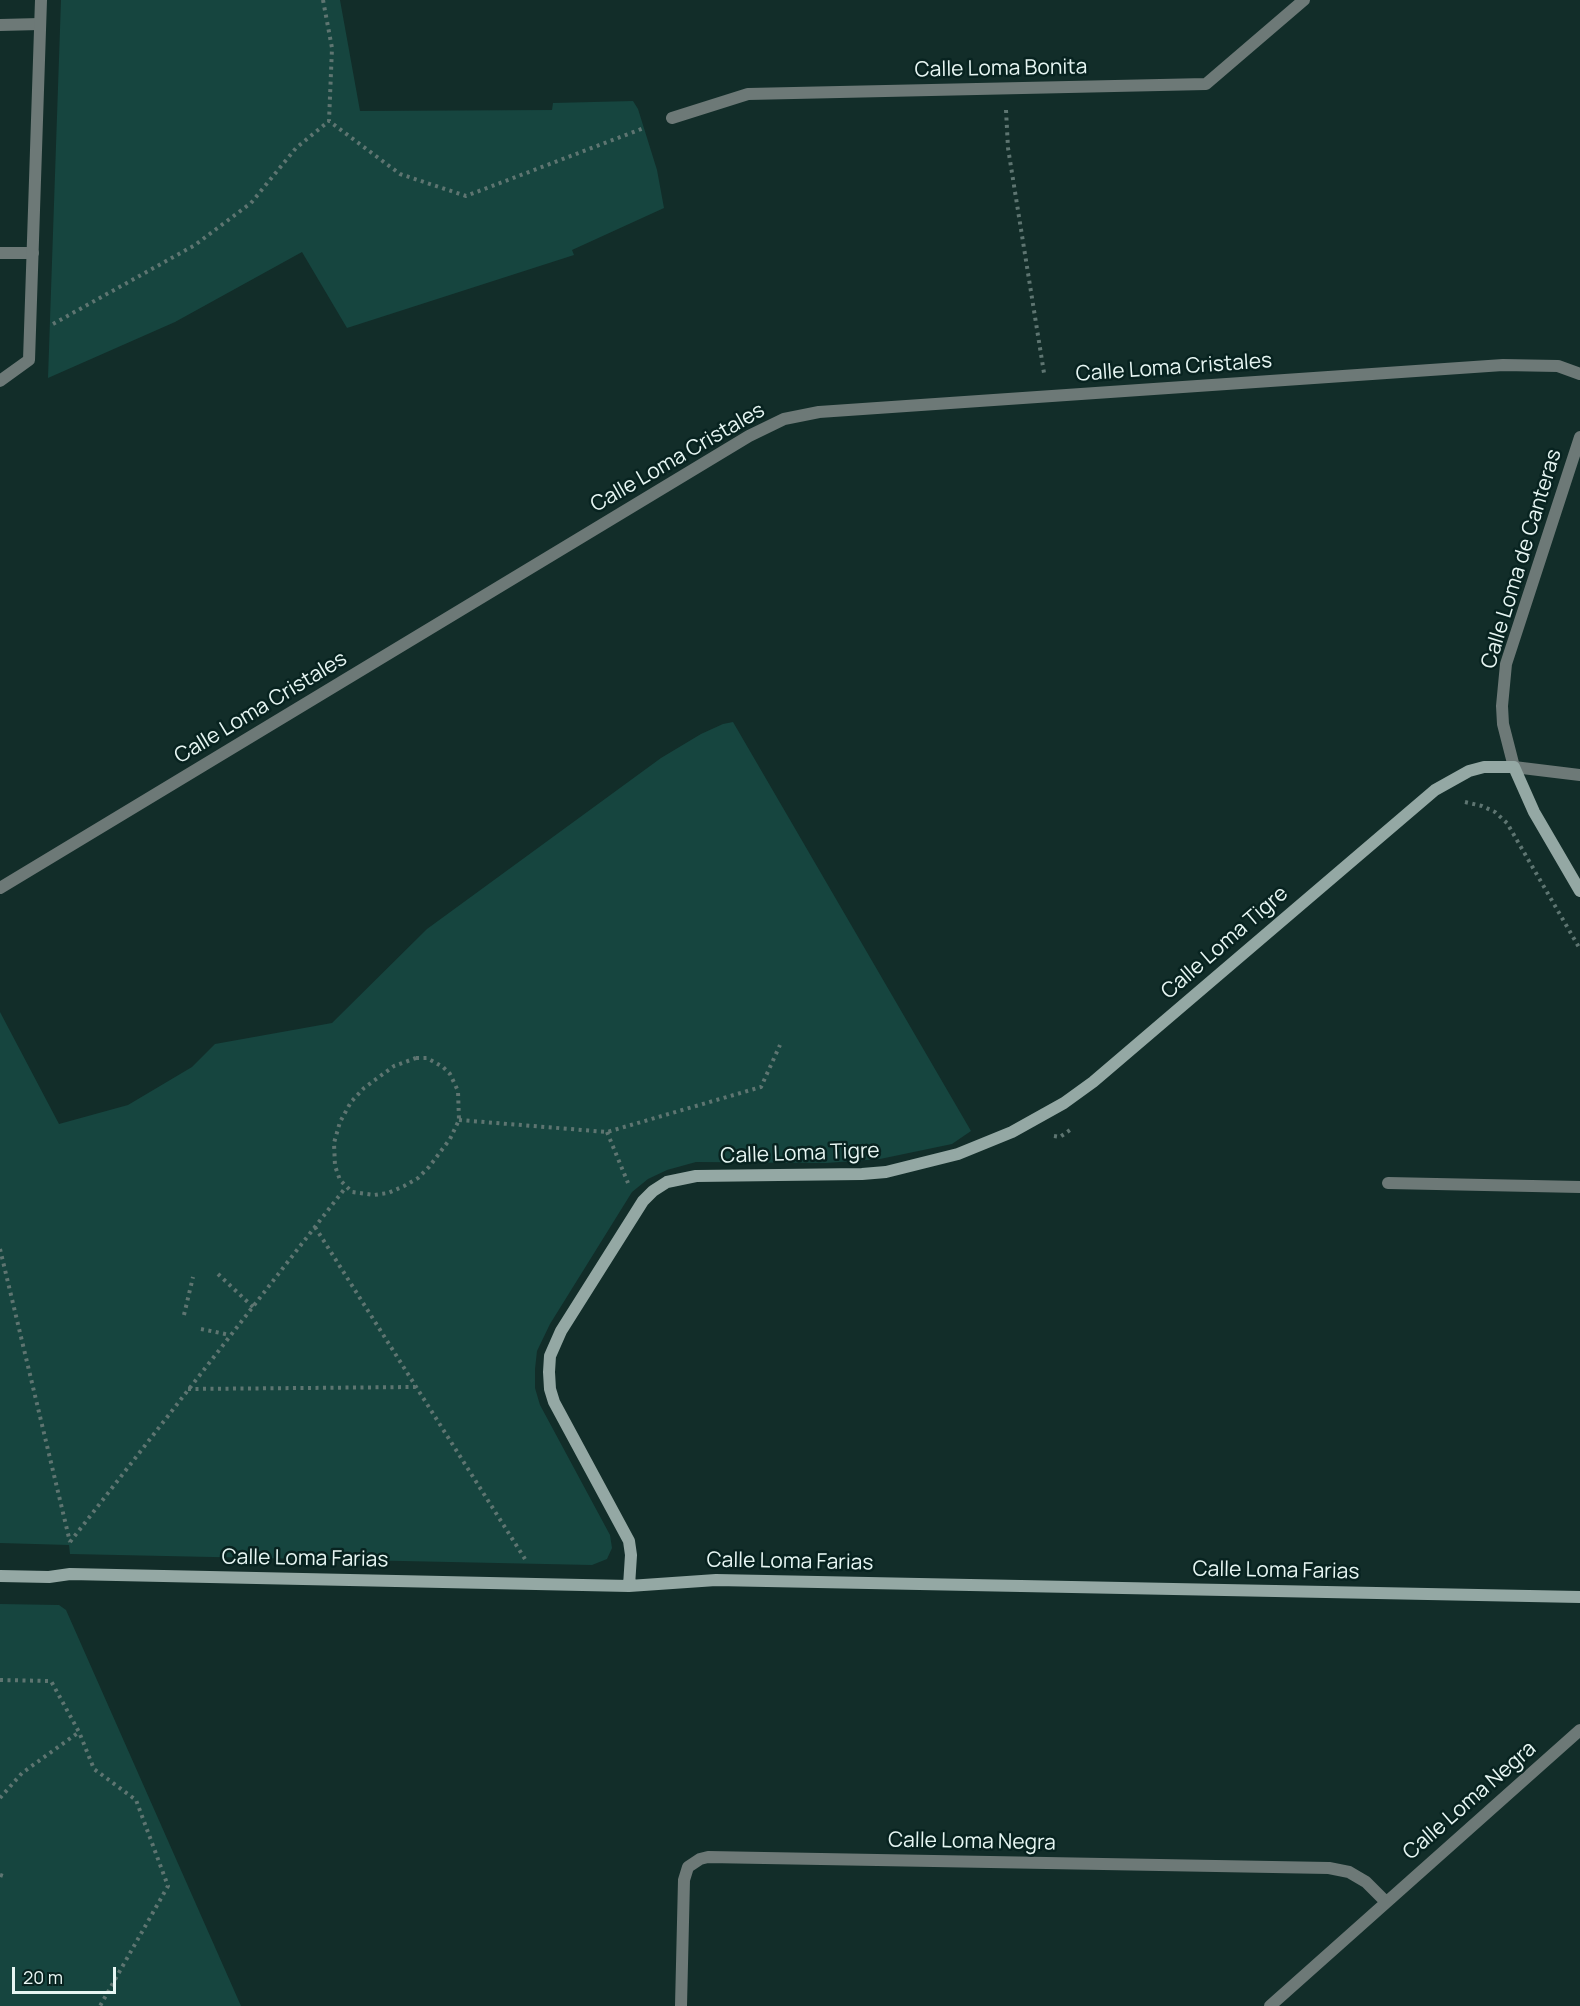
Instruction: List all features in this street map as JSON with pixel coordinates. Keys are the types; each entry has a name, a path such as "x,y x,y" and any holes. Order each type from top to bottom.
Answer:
{"main road":[{"name":"Calle Loma Tigre","path":"629,1586 631,1555 629,1541 554,1402 550,1389 549,1372 550,1356 561,1331 643,1201 652,1191 667,1182 696,1176 886,1172 958,1155 1012,1132 1064,1103 1093,1082 1435,790 1469,771 1484,767 1514,767"},
{"name":"Calle Loma de Canteras","path":"1514,767 1534,812 1580,891"},
{"name":"Calle Loma Farias","path":"0,1576 82,1574 629,1586 716,1580 1580,1597"}],"street":[{"path":"0,381 29,360 41,0"},
{"name":"Calle Loma Bonita","path":"672,118 748,94 1206,84 1304,0"},
{"path":"0,25 40,24"},
{"path":"0,253 33,253"},
{"name":"Calle Loma Cristales","path":"0,888 739,442 784,419 831,411 1503,365 1558,366 1580,374"},
{"name":"Calle Loma de Canteras","path":"1514,767 1503,724 1503,683 1506,664 1580,437"},
{"path":"1514,767 1580,775"},
{"path":"1388,1183 1580,1187"},
{"name":"Calle Loma Negra","path":"1270,2006 1580,1730"},
{"name":"Calle Loma Negra","path":"681,2006 684,1880 688,1867 708,1857 1329,1868 1349,1872 1366,1882 1386,1902"}],"path":[{"path":"50,326 195,245 251,203 296,148 329,121 332,48 323,0"},
{"path":"1005,88 1008,148 1044,377"},
{"path":"329,121 400,174 466,196 644,128"},
{"path":"1462,802 1482,806 1495,812 1507,823 1580,950"},
{"path":"459,1120 607,1132 761,1087 780,1045"},
{"path":"416,1058 427,1058 443,1067 450,1074 458,1091 459,1120 450,1139 429,1167 418,1178 388,1193 358,1194 346,1187 336,1173 334,1143 340,1122 357,1095 394,1066 416,1058"},
{"path":"1046,1134 1060,1137 1076,1126"},
{"path":"607,1132 632,1192"},
{"path":"0,1249 70,1542 346,1187"},
{"path":"315,1227 528,1564"},
{"path":"218,1274 253,1307"},
{"path":"184,1315 193,1276"},
{"path":"201,1329 230,1335"},
{"path":"188,1389 416,1387"},
{"path":"0,1680 51,1681 79,1732 94,1770 136,1800 168,1886 100,2006"},
{"path":"0,1798 22,1773 79,1732"}],"green space":[{"path":"61,0 340,0 360,111 552,110 553,103 633,101 638,109 657,170 664,208 572,250 574,255 347,328 302,252 175,322 48,378"},
{"path":"733,722 971,1131 952,1144 880,1159 826,1163 696,1162 667,1170 648,1179 632,1192 550,1324 537,1351 535,1369 535,1388 540,1405 610,1535 612,1548 607,1559 592,1565 70,1554 69,1545 0,1543 0,1012 59,1124 128,1105 192,1067 215,1044 332,1023 427,929 661,758 701,734"},
{"path":"0,1604 59,1605 66,1610 241,2006 0,2006"}]}
